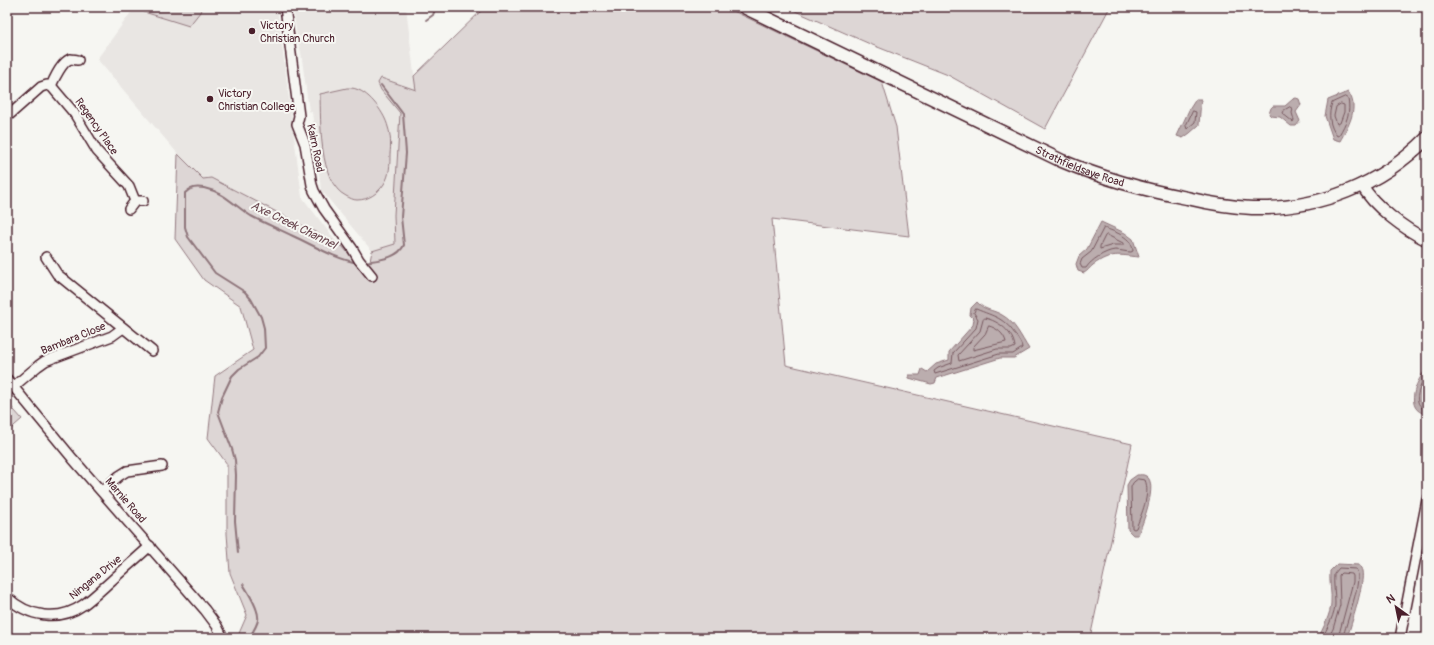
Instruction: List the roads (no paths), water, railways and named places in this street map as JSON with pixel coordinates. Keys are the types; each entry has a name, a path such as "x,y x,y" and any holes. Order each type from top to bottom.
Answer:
{"main road":[{"name":"Strathfieldsaye Road","path":"744,7 1046,154 1095,175 1131,186 1216,204 1265,208 1302,205 1318,201 1346,192 1370,181 1401,161 1427,138"}],"street":[{"name":"Kairn Road","path":"285,7 298,116 297,124 305,144 312,185 324,209 359,260 372,276"},
{"path":"7,117 41,87 47,85 51,86 56,75 65,63 70,59 78,60"},
{"name":"Regency Place","path":"51,86 74,113 97,151 128,186 139,201 129,209"},
{"path":"1362,185 1367,194 1388,214 1410,231 1427,240"},
{"name":"Bambara Close","path":"46,257 57,274 152,351"},
{"name":"Bambara Close","path":"13,388 46,361 112,336 123,328"},
{"name":"Marnie Road","path":"7,379 73,459 212,618 223,638"},
{"path":"102,491 127,471 162,466"},
{"path":"1400,638 1427,500"},
{"name":"Ningana Drive","path":"7,597 19,607 40,614 55,615 70,612 89,600 150,546"}],"water":[{"path":"1348,92 1353,104 1352,117 1340,141 1333,139 1325,116 1328,100"},
{"path":"1296,98 1299,99 1301,105 1296,112 1300,121 1296,126 1291,126 1280,117 1271,116 1269,114 1273,106 1285,106"},
{"path":"1196,99 1201,99 1199,125 1183,138 1177,136 1189,110"},
{"path":"1101,222 1125,233 1133,239 1139,257 1120,255 1110,256 1099,261 1084,273 1078,271 1076,264 1079,256 1087,249"},
{"path":"977,302 983,307 1007,318 1017,330 1029,349 1014,358 1000,358 937,378 935,383 931,384 909,378 909,375 920,375 922,369 927,372 936,364 949,360 949,352 973,325 974,319 970,315 971,308"},
{"path":"1427,369 1427,414 1420,412 1415,407 1414,394 1419,380"},
{"path":"1137,475 1146,476 1150,480 1151,487 1143,523 1138,535 1133,535 1128,530 1127,485 1130,480"},
{"path":"1337,564 1359,565 1362,570 1357,604 1347,638 1318,638 1331,607 1330,571"}],"waterway":[{"name":"Axe Creek Channel","path":"426,20 433,15 436,7"},
{"name":"Axe Creek Channel","path":"364,262 392,256 401,250 404,245 401,217 406,153 403,114 381,85"},
{"name":"Axe Creek Channel","path":"238,553 235,521 235,460 218,412 222,397 232,376 239,369 258,357 265,348 264,328 261,317 251,299 245,292 215,273 188,237 185,227 185,193 196,188 211,190 223,196 256,219 333,255 358,263"},
{"name":"Axe Creek Channel","path":"243,584 253,601 258,616 257,625 249,638"}],"place":[{"name":"Victory Christian Church","path":"252,31"},
{"name":"Victory Christian College","path":"210,99"}]}
